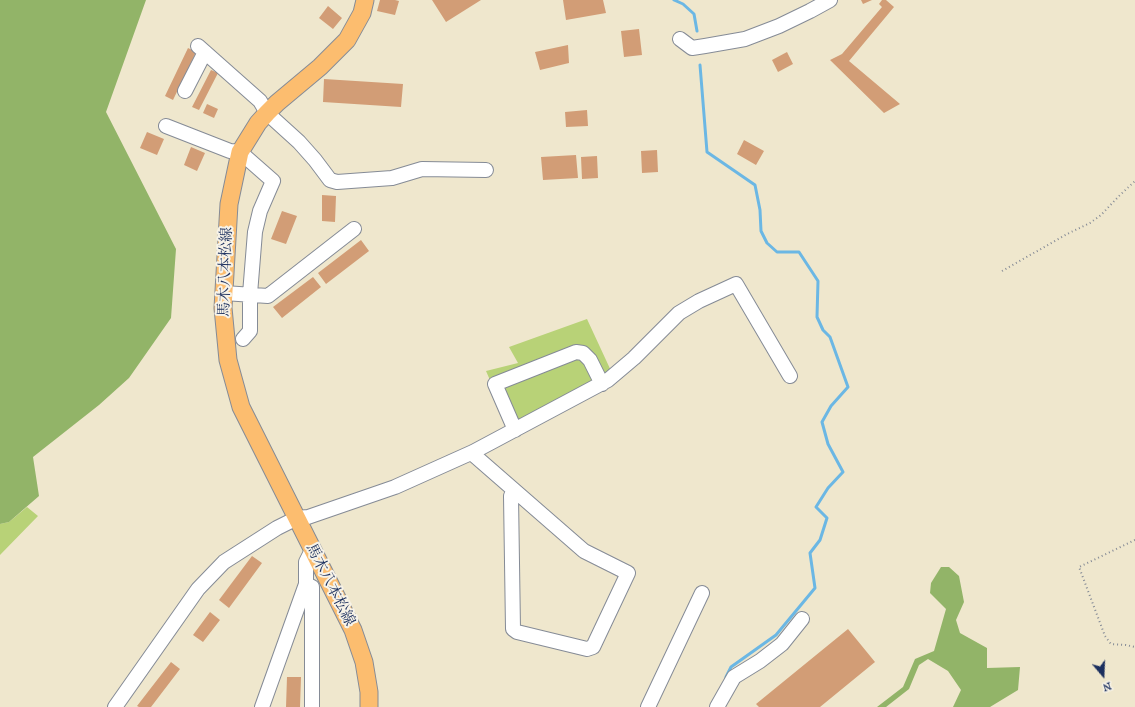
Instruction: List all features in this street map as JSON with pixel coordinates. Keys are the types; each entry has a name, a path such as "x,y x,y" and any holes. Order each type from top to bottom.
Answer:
{"main road":[{"name":"馬木八本松線","path":"365,0 362,13 347,40 320,67 266,113 240,152 229,204 223,308 228,360 241,407 353,630 364,662 369,692 369,707"}],"street":[{"path":"680,39 692,48 745,39 779,26 830,0"},
{"path":"185,91 201,49 260,101 266,113 299,142 330,180 337,182 392,178 422,169 486,170"},
{"path":"166,126 230,151 240,152 273,181 260,211 255,232 250,294 250,331 243,339"},
{"path":"224,293 268,296 354,229"},
{"path":"115,707 198,589 224,562 277,528 297,518 308,516 396,487 473,452 602,384 634,358 679,313 699,301 736,284 790,376"},
{"path":"515,430 495,384 576,352 583,353 590,360 602,384"},
{"path":"473,452 475,456 500,477 584,552 628,573 593,647 587,649 517,632 513,629 511,496 514,490"},
{"path":"262,707 306,584 306,562 312,550"},
{"path":"306,584 312,587 312,707"},
{"path":"648,707 702,593"},
{"path":"717,707 734,677 760,662 782,644 802,619"}],"path":[{"path":"1002,271 1069,233 1090,223 1101,215 1118,196 1135,181"},
{"path":"1135,540 1079,567 1105,636 1111,644 1135,647"}],"green space":[{"path":"0,0 146,0 106,112 176,249 171,318 129,378 99,405 33,457 39,496 9,522 0,524"},
{"path":"587,319 612,373 511,428 486,371 518,363 509,347"},
{"path":"27,507 38,516 0,555 0,524 9,522"},
{"path":"941,567 949,567 959,576 964,602 956,620 960,633 987,648 987,668 1020,667 1018,690 990,707 953,707 961,690 948,671 928,659 919,665 909,689 886,707 877,707 903,687 915,659 934,651 946,609 930,593 931,583"}],"building":[{"path":"380,0 399,1 395,15 377,11"},
{"path":"432,0 481,0 446,22"},
{"path":"563,0 603,0 606,13 566,20"},
{"path":"861,0 872,0 863,4"},
{"path":"882,0 886,0 894,7 849,61 900,104 884,113 830,60 842,54 882,7 879,4"},
{"path":"328,6 342,18 333,29 319,18"},
{"path":"639,29 642,55 624,57 621,31"},
{"path":"568,45 569,63 540,70 535,52"},
{"path":"188,48 196,52 173,100 165,96"},
{"path":"787,52 793,64 778,72 772,60"},
{"path":"211,70 218,73 199,110 192,107"},
{"path":"324,79 403,84 401,107 323,102"},
{"path":"207,104 218,109 214,118 203,113"},
{"path":"587,110 588,126 566,127 565,112"},
{"path":"147,132 164,139 157,155 140,148"},
{"path":"744,140 764,151 756,165 737,154"},
{"path":"191,147 205,153 197,171 184,165"},
{"path":"657,150 658,172 642,173 641,151"},
{"path":"576,155 578,178 543,180 541,157"},
{"path":"597,156 598,178 582,179 581,157"},
{"path":"322,195 336,196 335,222 322,221"},
{"path":"282,211 297,216 286,244 271,239"},
{"path":"361,240 369,251 326,284 318,273"},
{"path":"313,277 321,287 282,318 273,307"},
{"path":"252,556 262,563 229,608 219,600"},
{"path":"210,612 220,620 203,642 193,635"},
{"path":"848,629 875,662 820,707 759,707 756,704"},
{"path":"171,662 180,669 151,707 137,706"},
{"path":"287,677 301,677 300,707 286,707"}],"waterway":[{"path":"674,0 683,4 694,14 697,31"},
{"path":"700,65 707,152 755,185 760,210 761,231 767,243 777,252 799,252 818,281 817,317 823,330 830,337 848,387 831,406 822,422 828,444 843,472 828,488 816,507 827,518 820,540 810,553 815,588 776,635 731,667 726,677"}]}
